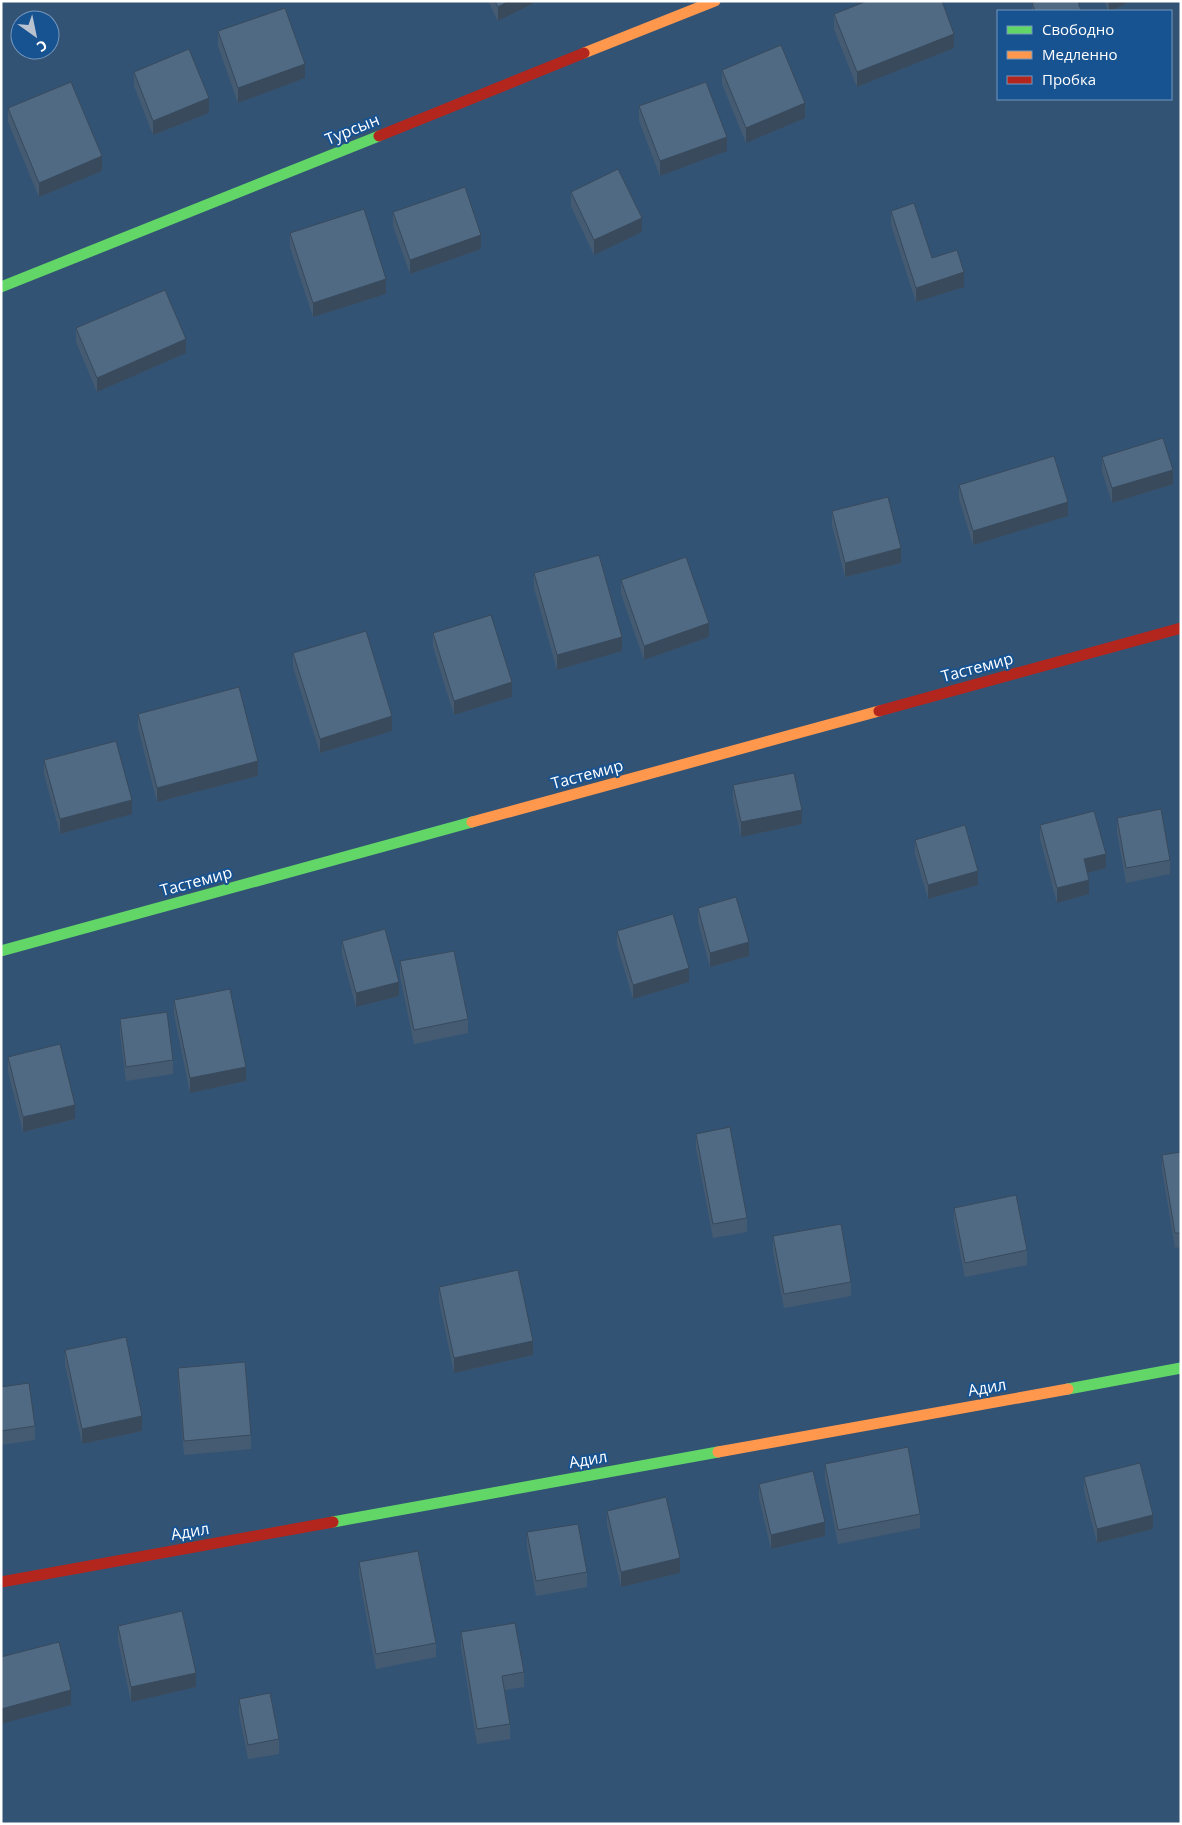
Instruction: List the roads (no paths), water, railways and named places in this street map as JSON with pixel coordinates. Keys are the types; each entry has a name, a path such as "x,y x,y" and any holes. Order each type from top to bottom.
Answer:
{"street":[{"name":"Турсын","path":"1,287 715,1"},
{"name":"Тастемир","path":"1,952 1181,628"},
{"name":"Адил","path":"1,1582 1181,1368"}]}
